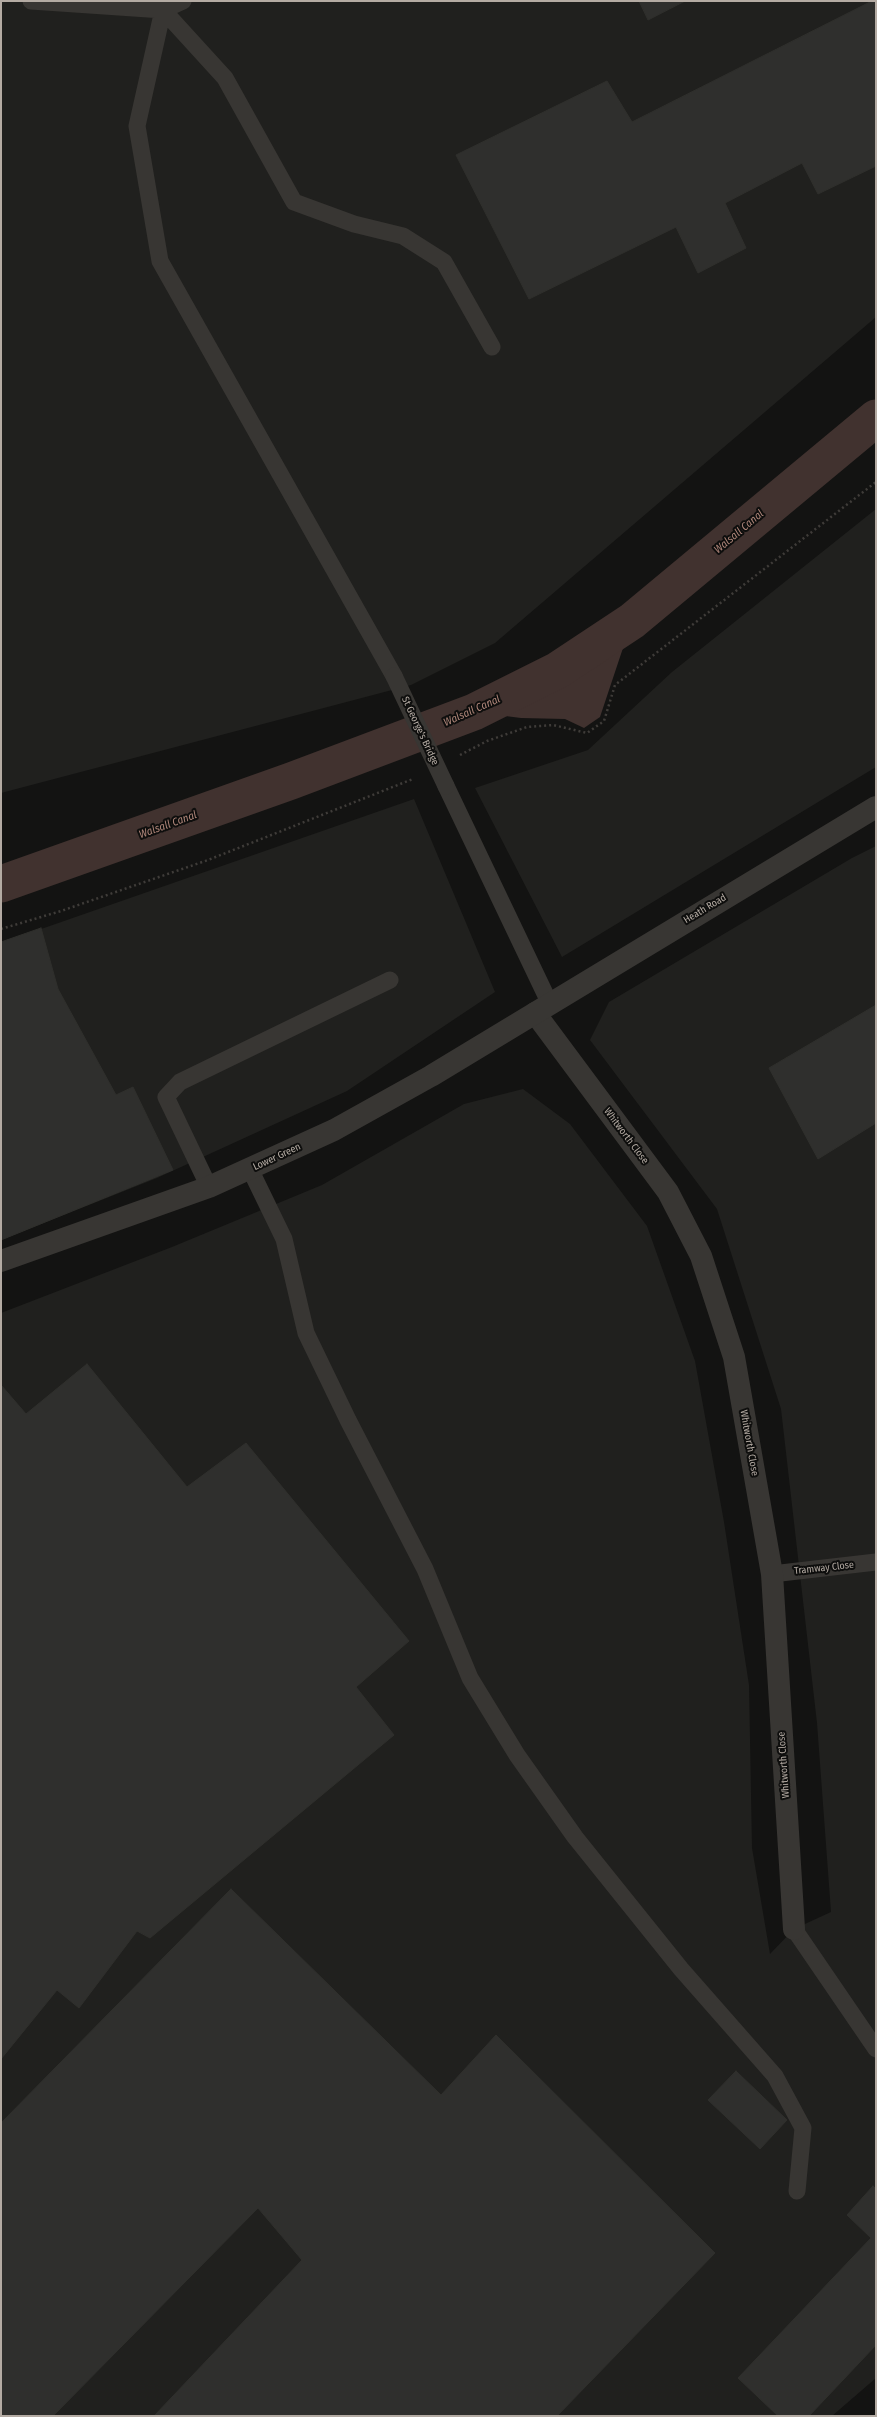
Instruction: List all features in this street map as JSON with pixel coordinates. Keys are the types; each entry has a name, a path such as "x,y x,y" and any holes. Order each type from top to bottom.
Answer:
{"street":[{"name":"Heath Road","path":"543,1008 876,807"},
{"name":"Lower Green","path":"1,1261 209,1187 334,1130 431,1076 543,1008"},
{"name":"Whitworth Close","path":"543,1008 668,1192 701,1256 734,1358 772,1574 794,1929"}],"lane":[{"path":"31,1 164,6 183,1"},
{"path":"164,6 225,78 294,202 354,224 403,236 444,262 492,347"},
{"name":"St George's Bridge","path":"164,6 138,126 160,261 394,676 446,786 543,1008"},
{"path":"209,1187 166,1097 180,1082 390,980"},
{"path":"250,1169 284,1239 306,1333 348,1420 425,1569 470,1678 517,1756 575,1837 681,1969 774,2076 804,2128 797,2191"},
{"name":"Tramway Close","path":"772,1574 876,1562"},
{"path":"794,1929 876,2049"}],"path":[{"path":"458,755 486,741 527,727 553,725 587,733 604,721 615,685 876,482"},
{"path":"1,929 61,911 208,860 416,777"}],"shaded area":[{"path":"1,1 876,1 876,317 495,643 411,685 1,793"},
{"path":"876,509 876,767 562,957 475,788 588,750 672,672"},
{"path":"632,621 600,717 584,728 565,719 521,718 474,712 558,670"},
{"path":"414,799 495,992 347,1091 157,1178 1,1240 1,943"},
{"path":"876,846 876,2378 832,2416 1,2416 1,1313 172,1247 322,1185 464,1104 523,1089 570,1124 647,1226 695,1361 724,1522 749,1685 752,1848 770,1954 794,1929 831,1912 817,1723 781,1409 717,1209 590,1040 609,1002 852,858"}],"building":[{"path":"639,1 685,1 648,20"},
{"path":"872,1 876,1 876,166 818,194 802,163 725,203 746,248 698,273 676,227 529,299 456,155 607,81 632,122"},
{"path":"41,928 58,989 116,1095 133,1087 173,1170 1,1240 1,942"},
{"path":"876,1005 876,1123 818,1159 769,1068"},
{"path":"87,1364 187,1487 246,1443 409,1641 356,1687 394,1735 150,1938 137,1931 79,2008 57,1990 1,2059 1,1385 26,1414"},
{"path":"231,1889 441,2095 496,2035 715,2253 557,2416 154,2416 302,2260 258,2208 53,2416 1,2416 1,2123"},
{"path":"736,2071 787,2120 760,2149 708,2100"},
{"path":"873,2186 876,2189 876,2345 809,2416 778,2416 738,2378 871,2238 847,2215"}],"waterway":[{"name":"Walsall Canal","path":"1,884 291,781 474,712 558,670 632,621 876,418"}]}
